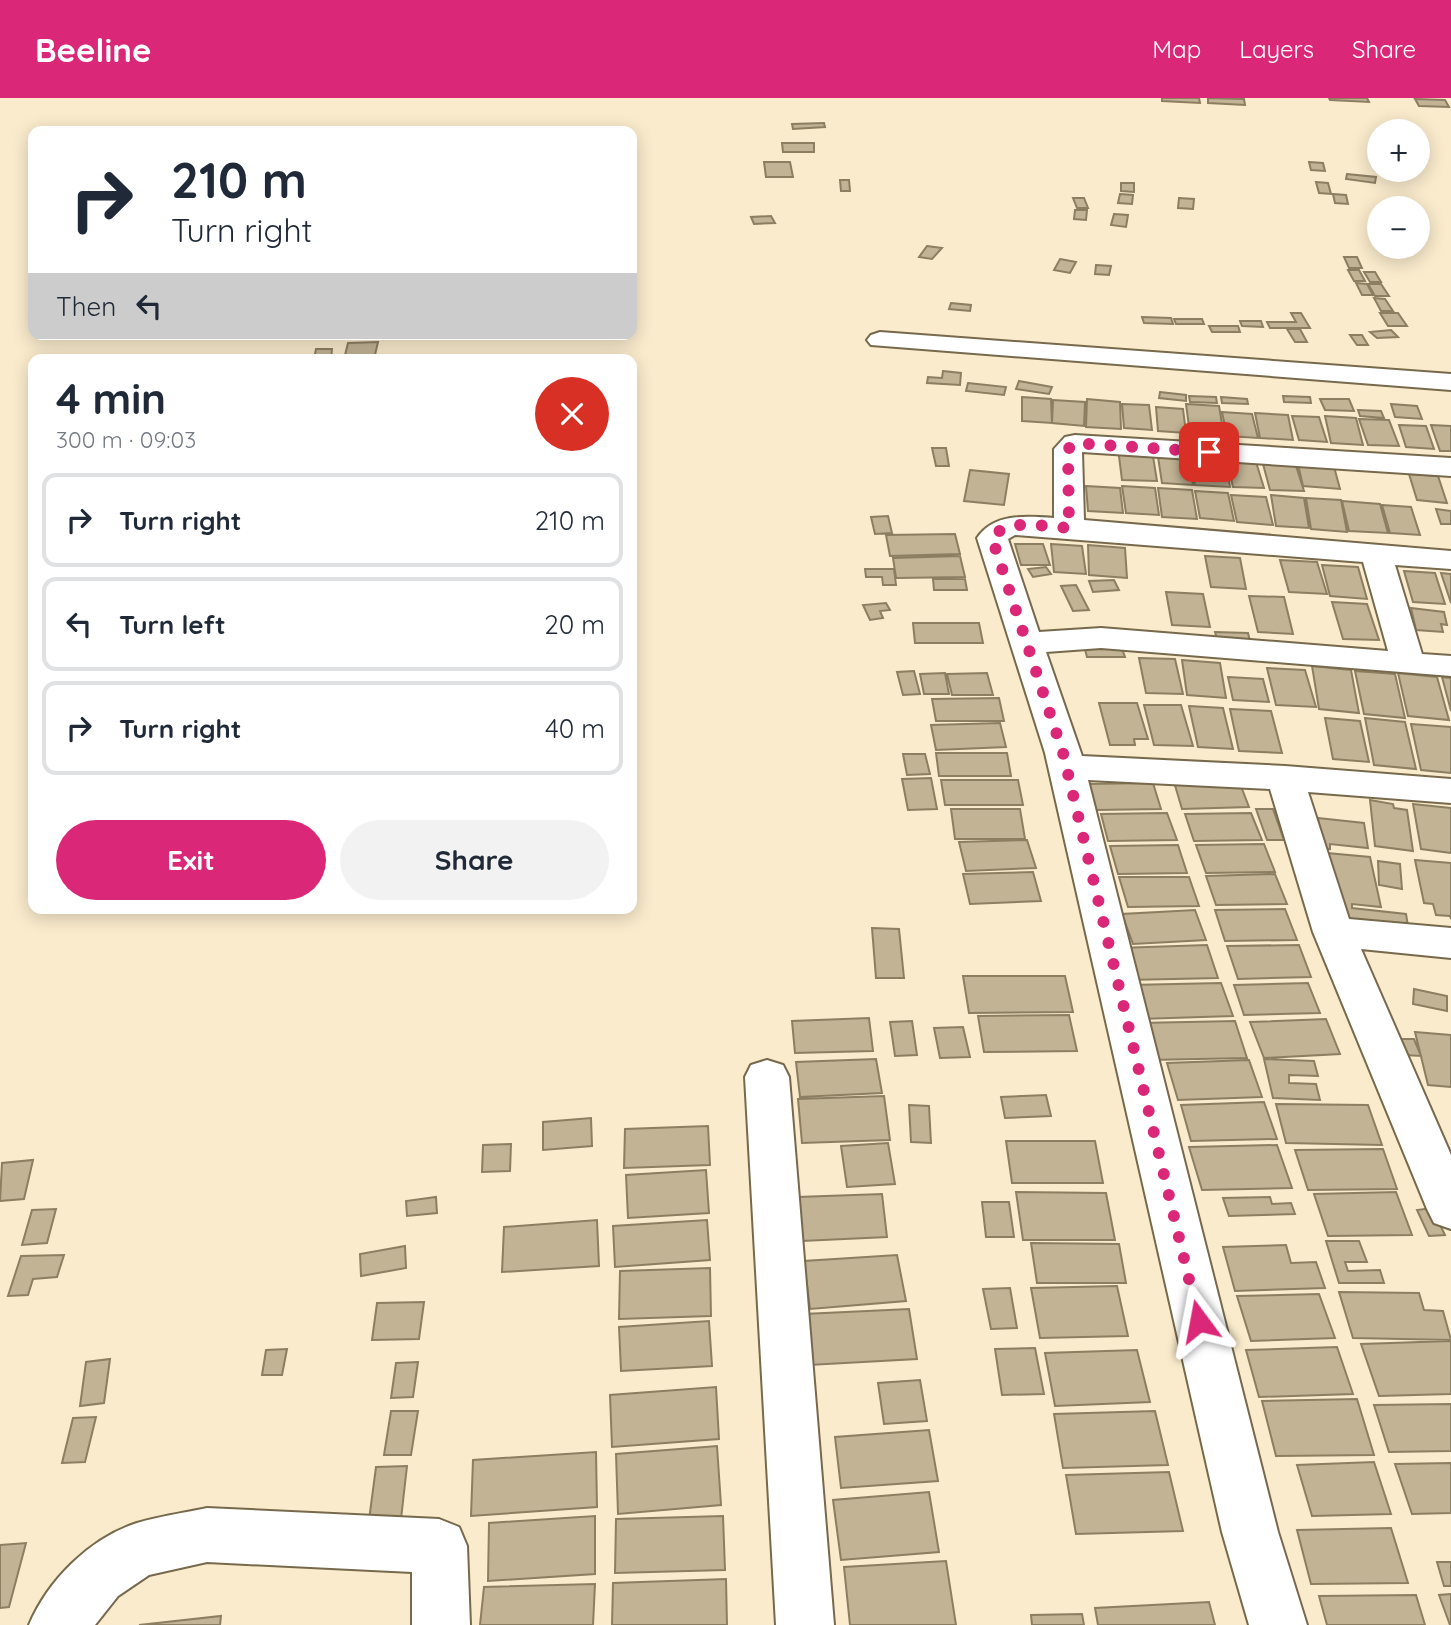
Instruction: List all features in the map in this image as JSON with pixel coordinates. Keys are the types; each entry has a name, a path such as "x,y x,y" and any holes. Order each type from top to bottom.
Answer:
{"street":[{"path":"880,340 1451,382"},
{"path":"1069,528 1068,449 1075,443 1451,467"},
{"path":"1278,1625 1247,1519 1067,767 992,538 996,532 1020,525 1451,560"},
{"path":"1377,555 1408,663"},
{"path":"1025,643 1101,638 1451,666"},
{"path":"1067,767 1285,778 1451,791"},
{"path":"1285,778 1333,932 1435,1140 1451,1209"},
{"path":"1333,932 1451,943"},
{"path":"767,1077 806,1625"},
{"path":"58,1625 98,1576 138,1550 207,1535 439,1546 441,1625"}],"building":[{"path":"1162,98 1199,98 1200,103 1162,101"},
{"path":"1208,98 1244,99 1245,105 1208,103"},
{"path":"1329,98 1367,98 1369,102 1330,100"},
{"path":"1415,99 1445,100 1449,107 1419,106"},
{"path":"824,123 825,127 793,129 792,124"},
{"path":"782,143 814,143 814,152 783,152"},
{"path":"764,162 790,162 793,177 766,177"},
{"path":"1309,162 1323,163 1325,171 1311,170"},
{"path":"1347,174 1367,176 1367,182 1346,179"},
{"path":"840,180 849,180 850,191 841,191"},
{"path":"1316,182 1328,183 1331,194 1319,193"},
{"path":"1121,183 1134,183 1134,192 1121,191"},
{"path":"1120,194 1133,195 1132,204 1118,203"},
{"path":"1333,194 1346,195 1348,204 1335,203"},
{"path":"1073,198 1084,198 1088,208 1077,208"},
{"path":"1179,198 1194,199 1193,209 1178,208"},
{"path":"1075,210 1087,210 1086,220 1074,219"},
{"path":"1114,214 1128,215 1126,227 1111,225"},
{"path":"771,216 775,223 754,224 751,217"},
{"path":"927,246 942,248 932,259 919,257"},
{"path":"1344,257 1357,257 1362,268 1349,268"},
{"path":"1060,259 1076,262 1070,273 1054,270"},
{"path":"1096,265 1111,266 1109,275 1095,274"},
{"path":"1348,270 1359,270 1365,281 1354,281"},
{"path":"1364,272 1375,272 1381,282 1370,282"},
{"path":"1356,283 1367,284 1373,295 1362,295"},
{"path":"1368,284 1381,284 1389,296 1375,296"},
{"path":"1374,298 1385,299 1393,311 1381,311"},
{"path":"951,303 971,305 970,311 949,309"},
{"path":"1291,313 1301,313 1310,328 1270,328 1267,322 1296,322"},
{"path":"1380,313 1398,313 1407,326 1388,326"},
{"path":"1142,317 1171,318 1173,324 1144,323"},
{"path":"1174,319 1202,319 1204,324 1176,324"},
{"path":"1240,321 1261,321 1263,327 1242,326"},
{"path":"1209,326 1238,326 1240,332 1212,332"},
{"path":"1287,329 1300,329 1307,342 1295,342"},
{"path":"1391,330 1398,337 1377,338 1370,332"},
{"path":"1350,335 1362,335 1368,345 1357,345"},
{"path":"378,342 375,354 345,354 348,343"},
{"path":"316,349 332,349 332,354 315,354"},
{"path":"943,371 961,373 960,385 927,383 928,377 942,378"},
{"path":"1019,381 1052,387 1049,394 1016,389"},
{"path":"968,383 1006,387 1004,395 966,391"},
{"path":"1160,392 1186,395 1186,401 1159,398"},
{"path":"1189,396 1216,397 1217,403 1190,402"},
{"path":"1283,396 1310,397 1311,403 1284,402"},
{"path":"1022,397 1051,399 1052,423 1022,421"},
{"path":"1221,397 1247,399 1248,404 1222,403"},
{"path":"1087,399 1120,402 1121,429 1086,427"},
{"path":"1320,399 1349,399 1354,411 1325,410"},
{"path":"1053,400 1085,402 1084,426 1052,423"},
{"path":"1122,404 1149,405 1152,430 1124,428"},
{"path":"1186,404 1219,406 1224,436 1190,434"},
{"path":"1391,404 1417,406 1422,419 1395,417"},
{"path":"1156,407 1183,409 1186,433 1158,431"},
{"path":"1358,410 1381,411 1384,418 1360,416"},
{"path":"1222,412 1252,414 1258,438 1227,436"},
{"path":"1255,413 1288,415 1293,440 1260,438"},
{"path":"1292,416 1319,417 1327,442 1299,440"},
{"path":"1325,416 1356,418 1363,445 1331,443"},
{"path":"1359,419 1389,420 1399,446 1368,445"},
{"path":"1399,425 1426,426 1434,449 1406,447"},
{"path":"1431,425 1451,426 1451,451 1440,451"},
{"path":"932,448 946,448 949,466 936,466"},
{"path":"1118,448 1152,450 1157,481 1122,480"},
{"path":"1158,457 1188,459 1193,485 1162,483"},
{"path":"1190,458 1225,460 1230,487 1195,485"},
{"path":"1297,460 1333,463 1340,489 1303,486"},
{"path":"1227,461 1256,462 1264,488 1233,487"},
{"path":"1263,464 1296,466 1304,491 1270,490"},
{"path":"970,470 1009,474 1004,505 964,501"},
{"path":"1409,474 1438,476 1447,503 1417,500"},
{"path":"1086,486 1120,488 1123,513 1088,511"},
{"path":"1122,486 1155,488 1159,515 1126,513"},
{"path":"1158,488 1192,490 1197,519 1162,517"},
{"path":"1195,491 1228,493 1234,521 1200,518"},
{"path":"1231,495 1266,497 1273,525 1237,522"},
{"path":"1271,495 1304,498 1309,528 1276,526"},
{"path":"1306,498 1341,500 1347,532 1311,529"},
{"path":"1342,501 1380,504 1388,533 1349,531"},
{"path":"1382,505 1411,507 1420,535 1390,533"},
{"path":"1436,509 1451,511 1451,524 1441,524"},
{"path":"888,516 892,533 875,534 871,517"},
{"path":"955,534 960,554 890,556 886,535"},
{"path":"1015,544 1043,544 1050,565 1021,565"},
{"path":"1051,544 1082,546 1086,574 1054,572"},
{"path":"1088,545 1125,548 1127,578 1089,575"},
{"path":"960,556 965,577 896,578 893,558"},
{"path":"1205,556 1240,558 1246,589 1211,587"},
{"path":"1280,560 1317,562 1327,594 1289,592"},
{"path":"1322,565 1358,567 1367,599 1330,596"},
{"path":"1046,567 1051,574 1033,577 1028,569"},
{"path":"865,569 894,569 896,585 883,585 882,577 866,577"},
{"path":"1404,571 1435,573 1445,604 1413,602"},
{"path":"1441,573 1451,574 1451,603"},
{"path":"933,579 965,579 967,590 934,590"},
{"path":"1114,580 1119,590 1093,592 1089,581"},
{"path":"1076,585 1089,610 1073,611 1061,586"},
{"path":"1166,592 1203,594 1210,627 1172,625"},
{"path":"1249,596 1284,597 1293,634 1258,632"},
{"path":"1332,602 1367,604 1379,640 1343,639"},
{"path":"886,603 890,610 880,611 883,618 870,620 863,605"},
{"path":"1411,608 1444,612 1447,625 1441,624 1443,632 1416,630"},
{"path":"913,623 979,623 983,643 915,643"},
{"path":"1215,632 1248,633 1250,641 1217,639"},
{"path":"1084,646 1121,646 1125,657 1087,657"},
{"path":"1139,658 1175,659 1183,694 1146,693"},
{"path":"1182,660 1220,663 1226,698 1187,695"},
{"path":"1312,666 1351,670 1359,713 1319,709"},
{"path":"1267,668 1305,670 1316,707 1276,705"},
{"path":"914,671 920,694 903,695 897,672"},
{"path":"1355,671 1395,674 1405,718 1364,714"},
{"path":"945,673 949,694 924,694 920,674"},
{"path":"987,673 993,695 952,695 947,674"},
{"path":"1398,673 1437,677 1449,720 1408,716"},
{"path":"1228,677 1263,679 1269,702 1233,700"},
{"path":"1442,677 1451,678 1451,711"},
{"path":"999,698 1004,721 936,721 932,699"},
{"path":"1099,703 1137,703 1148,739 1134,739 1135,745 1110,745"},
{"path":"1144,705 1181,705 1193,746 1154,745"},
{"path":"1189,706 1223,708 1233,749 1198,747"},
{"path":"1230,709 1271,711 1282,753 1239,751"},
{"path":"1325,718 1360,721 1369,762 1333,759"},
{"path":"1365,718 1405,722 1416,769 1374,765"},
{"path":"1000,723 1006,747 936,750 931,725"},
{"path":"1411,724 1451,727 1451,773 1421,770"},
{"path":"936,753 1007,753 1011,776 939,776"},
{"path":"903,754 925,754 930,774 907,775"},
{"path":"931,778 937,809 908,810 902,779"},
{"path":"941,780 1018,780 1023,805 945,805"},
{"path":"1239,781 1249,807 1182,809 1174,782"},
{"path":"1153,783 1161,809 1095,810 1087,784"},
{"path":"1370,800 1393,804 1394,808 1407,810 1413,851 1375,846"},
{"path":"1413,804 1451,808 1451,853 1421,849"},
{"path":"951,809 1020,809 1025,839 955,839"},
{"path":"1256,809 1273,809 1284,840 1267,840"},
{"path":"1167,813 1177,840 1108,841 1101,814"},
{"path":"1251,813 1262,840 1194,841 1185,814"},
{"path":"1318,818 1364,823 1368,848 1330,844 1330,849 1322,848"},
{"path":"1027,840 1036,868 966,871 959,842"},
{"path":"1264,844 1275,872 1206,873 1196,845"},
{"path":"1178,845 1187,873 1118,874 1110,846"},
{"path":"1327,853 1370,857 1381,907 1352,904 1352,908 1406,914 1408,926 1338,919"},
{"path":"1415,860 1451,863 1451,919 1450,916 1436,915 1433,904 1424,903"},
{"path":"1378,861 1400,864 1402,889 1379,885"},
{"path":"1033,872 1041,901 970,904 963,874"},
{"path":"1275,874 1287,904 1216,905 1206,876"},
{"path":"1119,877 1189,877 1199,906 1128,907"},
{"path":"1285,909 1297,940 1225,941 1215,910"},
{"path":"1195,910 1206,940 1133,944 1122,914"},
{"path":"872,928 899,929 904,978 876,978"},
{"path":"1207,945 1218,978 1128,980 1118,948"},
{"path":"1299,945 1311,977 1238,979 1227,946"},
{"path":"963,976 1065,976 1073,1012 969,1013"},
{"path":"1221,983 1233,1016 1139,1019 1130,985"},
{"path":"1308,983 1320,1013 1244,1015 1234,985"},
{"path":"1414,989 1447,996 1447,1011 1413,1004"},
{"path":"1069,1015 1077,1051 984,1052 978,1016"},
{"path":"869,1018 873,1051 795,1053 792,1021"},
{"path":"1326,1019 1340,1054 1264,1058 1250,1022"},
{"path":"912,1021 917,1055 895,1056 890,1022"},
{"path":"1235,1021 1247,1058 1149,1060 1139,1023"},
{"path":"963,1027 970,1057 940,1058 934,1028"},
{"path":"1415,1032 1451,1035 1451,1087 1428,1085"},
{"path":"1398,1039 1414,1039 1421,1056 1404,1055"},
{"path":"876,1059 882,1093 800,1097 796,1062"},
{"path":"1264,1059 1314,1061 1318,1076 1289,1075 1289,1083 1316,1084 1320,1100 1273,1098"},
{"path":"1249,1060 1262,1097 1178,1100 1167,1063"},
{"path":"1046,1095 1051,1116 1005,1118 1001,1097"},
{"path":"884,1096 890,1140 802,1143 798,1099"},
{"path":"1264,1102 1277,1139 1191,1141 1181,1105"},
{"path":"1276,1104 1368,1105 1382,1145 1286,1143"},
{"path":"909,1105 929,1106 931,1143 911,1142"},
{"path":"591,1118 592,1146 543,1150 543,1122"},
{"path":"708,1126 710,1165 624,1168 625,1129"},
{"path":"1006,1141 1095,1141 1103,1183 1012,1183"},
{"path":"888,1143 895,1184 847,1187 841,1146"},
{"path":"511,1144 510,1171 482,1172 483,1145"},
{"path":"1277,1145 1292,1188 1202,1190 1189,1147"},
{"path":"1383,1149 1397,1189 1308,1190 1295,1150"},
{"path":"33,1160 24,1199 0,1201 2,1163"},
{"path":"706,1170 709,1213 628,1218 626,1175"},
{"path":"1016,1192 1106,1193 1115,1240 1023,1240"},
{"path":"1396,1192 1412,1235 1328,1236 1314,1194"},
{"path":"882,1194 887,1237 802,1241 798,1197"},
{"path":"436,1197 437,1213 407,1216 406,1201"},
{"path":"1270,1197 1272,1204 1291,1203 1295,1214 1229,1216 1223,1198"},
{"path":"982,1202 1009,1202 1014,1237 986,1237"},
{"path":"1432,1208 1445,1235 1429,1236 1417,1210"},
{"path":"56,1209 47,1243 22,1245 32,1210"},
{"path":"597,1220 599,1266 502,1272 504,1227"},
{"path":"707,1220 710,1260 615,1267 613,1226"},
{"path":"1326,1241 1359,1241 1367,1262 1345,1262 1348,1271 1380,1270 1384,1283 1339,1283"},
{"path":"1031,1243 1119,1244 1126,1283 1037,1283"},
{"path":"1286,1245 1291,1263 1316,1262 1325,1288 1235,1291 1223,1247"},
{"path":"405,1246 406,1268 361,1276 360,1254"},
{"path":"64,1255 57,1277 33,1279 28,1295 8,1296 21,1256"},
{"path":"897,1255 906,1301 810,1309 804,1261"},
{"path":"710,1268 711,1316 619,1319 620,1271"},
{"path":"1117,1286 1128,1336 1040,1338 1031,1288"},
{"path":"1010,1288 1017,1328 991,1329 983,1289"},
{"path":"1339,1292 1419,1293 1424,1310 1443,1311 1451,1340 1353,1338"},
{"path":"1319,1294 1335,1338 1251,1341 1237,1296"},
{"path":"424,1302 419,1339 372,1340 377,1303"},
{"path":"909,1309 917,1359 809,1365 804,1314"},
{"path":"709,1321 712,1366 621,1371 619,1327"},
{"path":"1451,1341 1451,1394 1379,1396 1361,1344"},
{"path":"1337,1347 1353,1394 1259,1397 1246,1350"},
{"path":"1035,1348 1044,1394 1002,1395 995,1349"},
{"path":"287,1349 282,1375 262,1375 266,1350"},
{"path":"1137,1350 1150,1402 1055,1406 1045,1353"},
{"path":"110,1359 104,1403 80,1406 86,1362"},
{"path":"418,1362 413,1397 391,1398 396,1363"},
{"path":"920,1380 927,1421 884,1424 878,1383"},
{"path":"716,1387 719,1439 612,1447 610,1395"},
{"path":"1357,1399 1374,1455 1276,1456 1262,1401"},
{"path":"1451,1404 1451,1451 1389,1452 1374,1405"},
{"path":"391,1411 418,1411 411,1455 384,1455"},
{"path":"1155,1411 1168,1465 1063,1468 1054,1414"},
{"path":"96,1417 85,1462 62,1463 73,1418"},
{"path":"929,1430 938,1481 841,1488 835,1437"},
{"path":"717,1446 721,1505 618,1514 616,1454"},
{"path":"596,1452 597,1507 471,1516 473,1460"},
{"path":"1374,1462 1391,1514 1312,1516 1297,1465"},
{"path":"1451,1463 1451,1513 1412,1514 1395,1464"},
{"path":"407,1466 401,1519 369,1520 376,1467"},
{"path":"1169,1472 1183,1531 1076,1534 1066,1475"},
{"path":"929,1492 939,1552 841,1560 833,1500"},
{"path":"595,1516 595,1574 488,1581 489,1523"},
{"path":"723,1516 725,1570 615,1573 616,1519"},
{"path":"1391,1528 1408,1583 1311,1584 1297,1530"},
{"path":"26,1543 9,1607 0,1608 0,1545"},
{"path":"946,1561 956,1625 850,1625 844,1567"},
{"path":"1437,1562 1451,1562 1451,1586 1444,1586"},
{"path":"726,1579 727,1625 612,1625 613,1583"},
{"path":"595,1584 593,1625 480,1625 484,1587"},
{"path":"1451,1594 1451,1625 1450,1625 1439,1595"},
{"path":"1416,1595 1425,1625 1327,1625 1319,1596"},
{"path":"1209,1602 1215,1625 1098,1625 1095,1608"},
{"path":"1082,1614 1084,1625 1032,1625 1031,1615"},
{"path":"221,1616 220,1625 139,1625"}],"route":[{"path":"1199,1321 1063,753 993,548 992,538 996,532 1020,525 1069,528 1068,449 1075,443 1209,452"}]}
